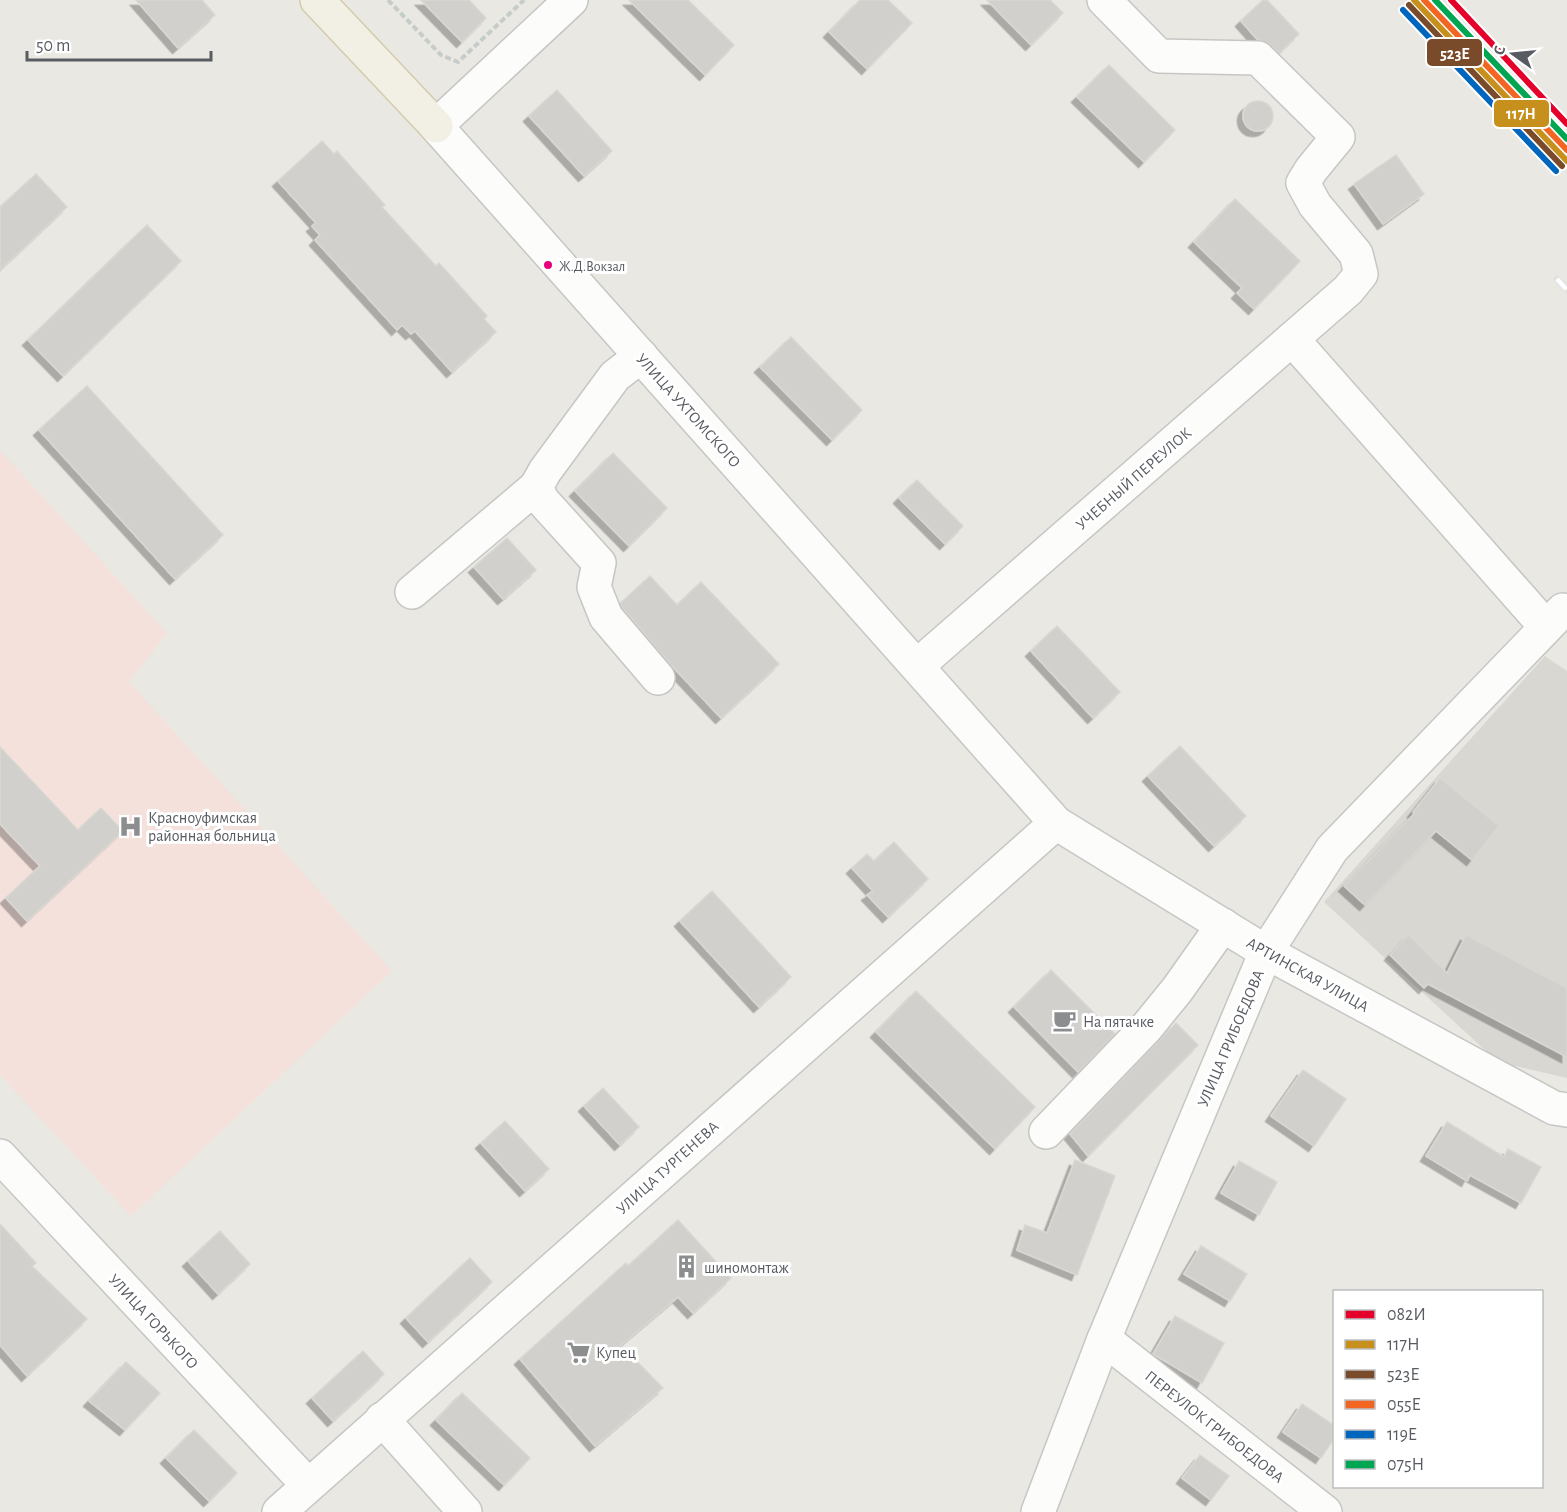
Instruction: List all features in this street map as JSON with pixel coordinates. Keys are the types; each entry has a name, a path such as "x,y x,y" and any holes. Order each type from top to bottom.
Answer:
{"main road":[{"name":"УЛИЦА УХТОМСКОГО","path":"317,0 436,126"}],"street":[{"path":"436,126 571,0"},
{"name":"УЧЕБНЫЙ ПЕРЕУЛОК","path":"917,666 1348,290 1361,274 1356,254 1315,205 1303,183 1338,137 1258,58 1159,56 1104,0"},
{"name":"УЛИЦА УХТОМСКОГО","path":"436,126 1056,823"},
{"name":"УЛИЦА ГРИБОЕДОВА","path":"1038,1512 1104,1339 1266,952 1332,849 1554,618 1292,339"},
{"path":"412,592 536,487 545,471 615,376 641,356"},
{"path":"536,487 542,500 599,563 594,587 606,618 658,678"},
{"name":"АРТИНСКАЯ УЛИЦА","path":"1056,823 1266,952 1554,1108 1567,1110"},
{"name":"УЛИЦА ТУРГЕНЕВА","path":"279,1512 1056,823"},
{"path":"1046,1132 1139,1021 1177,990 1222,925"},
{"name":"УЛИЦА ГОРЬКОГО","path":"0,1156 308,1485"},
{"name":"ПЕРЕУЛОК ГРИБОЕДОВА","path":"1104,1339 1325,1512"},
{"path":"382,1419 465,1512"}],"path":[{"path":"388,0 441,55 458,62 524,0"}],"shaded area":[{"name":"Красноуфимская районная больница","path":"0,450 167,633 129,682 392,971 131,1216 0,1075"},
{"path":"1545,656 1567,671 1567,1078 1498,1062 1324,902"}],"building":[{"path":"136,0 202,0 215,15 178,48"},
{"path":"421,0 469,0 486,18 462,42"},
{"path":"629,0 688,0 734,45 705,75"},
{"path":"860,0 888,0 912,23 867,69 829,32"},
{"path":"987,0 1050,0 1063,13 1031,45"},
{"path":"1263,0 1267,0 1299,34 1279,53 1270,44 1257,39 1241,21"},
{"path":"1109,65 1175,130 1144,162 1077,97"},
{"path":"557,90 612,151 584,176 529,116"},
{"path":"1258,101 1264,102 1272,110 1272,122 1264,130 1258,131 1252,130 1244,122 1243,116 1244,110 1252,102"},
{"path":"322,141 334,154 337,151 385,205 382,207 436,266 439,263 487,316 484,319 496,332 452,372 415,331 411,334 402,325 397,330 315,240 320,235 312,226 316,223 278,181"},
{"path":"1396,155 1424,194 1383,224 1354,184"},
{"path":"36,174 67,207 0,270 0,207"},
{"path":"1235,199 1300,261 1254,309 1237,293 1242,288 1194,242"},
{"path":"147,225 181,261 63,376 28,340"},
{"path":"791,337 862,410 832,440 760,367"},
{"path":"87,386 223,535 175,579 39,430"},
{"path":"613,453 667,508 629,546 575,491"},
{"path":"917,480 963,526 945,544 899,498"},
{"path":"507,538 536,570 503,599 474,567"},
{"path":"650,576 677,605 701,582 779,664 721,718 673,667 622,607 621,603"},
{"path":"1057,626 1120,692 1093,718 1031,651"},
{"path":"1180,746 1246,816 1214,846 1148,776"},
{"path":"0,747 78,830 101,808 123,831 27,921 6,898 40,866 0,824"},
{"path":"1440,778 1499,826 1472,860 1436,831 1365,905 1344,886 1414,814 1413,812"},
{"path":"894,842 928,879 888,917 867,895 873,891 852,868 867,854 874,861"},
{"path":"712,891 791,977 759,1007 680,921"},
{"path":"1409,935 1447,973 1466,935 1567,988 1567,1057 1428,984 1424,988 1390,955"},
{"name":"На пятачке","path":"1051,970 1115,1034 1078,1072 1014,1007"},
{"path":"916,991 1035,1107 995,1149 876,1032"},
{"path":"1176,1023 1198,1045 1088,1156 1070,1134"},
{"path":"1303,1070 1346,1099 1314,1146 1271,1116"},
{"path":"603,1088 639,1127 620,1145 584,1106"},
{"path":"505,1121 549,1169 525,1191 481,1143"},
{"path":"1447,1122 1504,1157 1508,1149 1541,1167 1521,1203 1470,1175 1467,1181 1426,1156"},
{"path":"1075,1160 1115,1176 1077,1275 1017,1250 1025,1225 1047,1233"},
{"path":"1239,1161 1277,1182 1259,1215 1221,1193"},
{"name":"Купец","path":"678,1220 731,1278 693,1313 678,1297 621,1345 663,1388 595,1446 520,1359 626,1263 628,1266"},
{"path":"0,1224 36,1263 32,1266 87,1319 27,1376 0,1345"},
{"path":"220,1231 250,1264 218,1294 188,1261"},
{"path":"1201,1246 1247,1274 1230,1301 1184,1274"},
{"path":"470,1258 492,1282 428,1342 406,1318"},
{"path":"1175,1316 1224,1343 1202,1383 1153,1354"},
{"path":"363,1351 384,1374 333,1421 312,1398"},
{"path":"126,1362 160,1393 125,1430 89,1401"},
{"path":"462,1393 530,1458 504,1485 436,1420"},
{"path":"1302,1404 1333,1425 1333,1440 1321,1458 1283,1432"},
{"path":"194,1430 237,1473 209,1501 166,1458"},
{"path":"1200,1455 1229,1476 1211,1500 1182,1478"}],"railway":[{"path":"1557,279 1567,290"}],"transit line":[{"name":"117Н","path":"1414,0 1567,161"},
{"name":"055Е","path":"1424,0 1567,150"},
{"name":"075Н","path":"1435,0 1567,139"},
{"name":"082И","path":"1451,0 1567,124"},
{"name":"523Е","path":"1409,5 1562,166"},
{"name":"119Е","path":"1403,10 1556,171"}],"place":[{"name":"Ж.Д.Вокзал","path":"548,265"},
{"name":"Красноуфимская районная больница","path":"130,826"},
{"name":"На пятачке","path":"1065,1021"},
{"name":"шиномонтаж","path":"686,1267"},
{"name":"Купец","path":"578,1352"}]}
